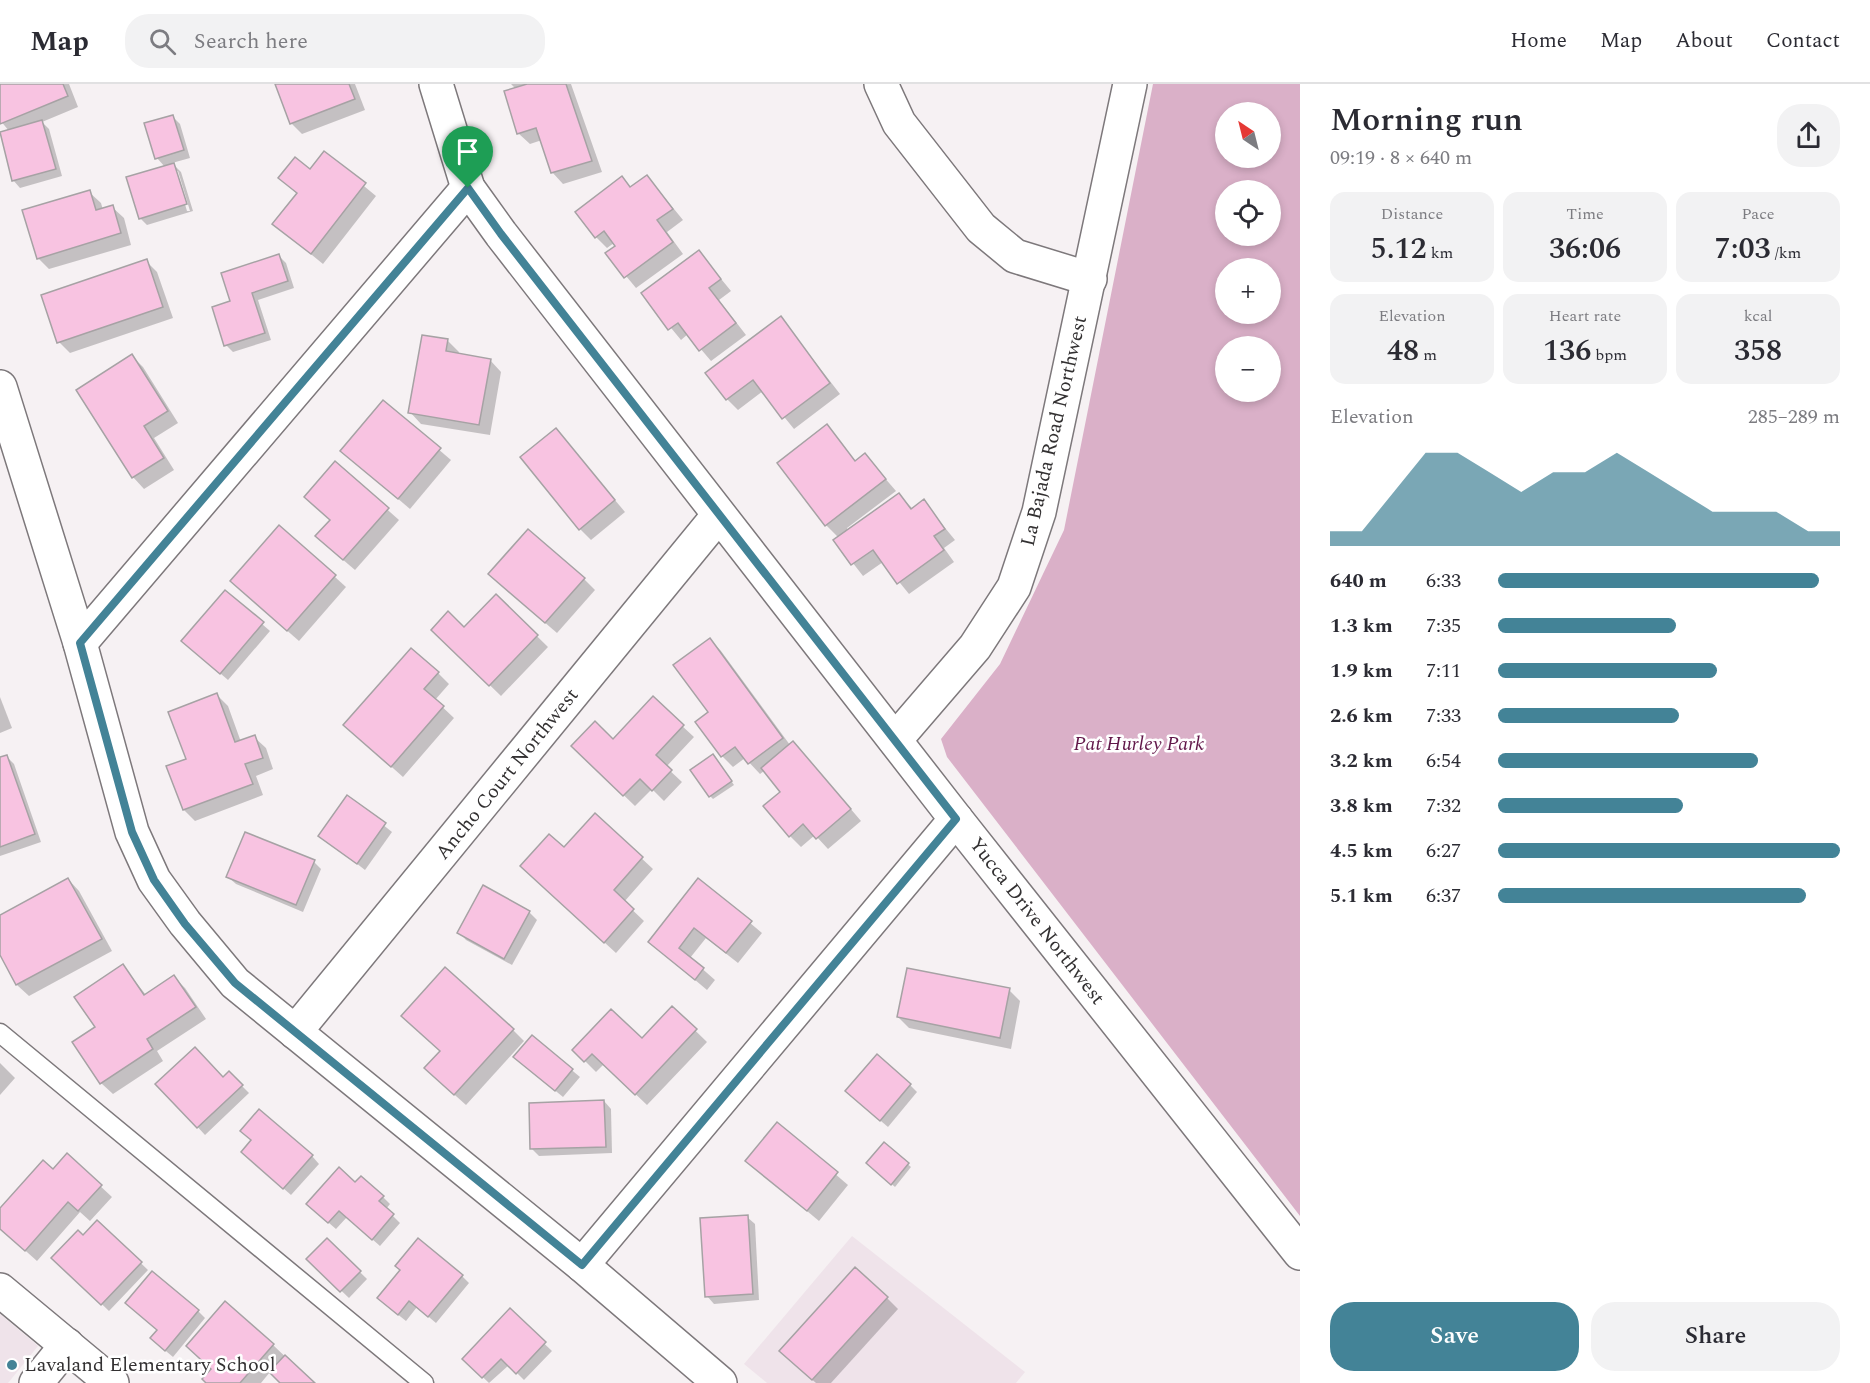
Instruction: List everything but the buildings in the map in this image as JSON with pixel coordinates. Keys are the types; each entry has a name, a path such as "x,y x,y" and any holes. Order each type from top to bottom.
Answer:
{"street":[{"name":"Yucca Drive Northwest","path":"436,84 468,188 501,234 718,516 1300,1253"},
{"path":"881,84 899,123 981,228 1015,256 1090,279"},
{"name":"La Bajada Road Northwest","path":"895,740 975,647 1014,587 1039,512 1130,84"},
{"path":"80,643 468,188"},
{"path":"0,387 7,431 80,643 132,832 154,880 185,924 235,983 582,1265 720,1383"},
{"name":"Ancho Court Northwest","path":"296,1032 718,516"},
{"path":"582,1265 956,819"},
{"path":"0,1290 112,1383"},
{"path":"36,1383 67,1345"}],"lane":[{"path":"0,1033 424,1383"}],"shaded area":[{"path":"852,1236 1025,1372 1016,1383 767,1383 744,1364"},
{"name":"Lavaland Elementary School","path":"0,1314 38,1346 8,1383 0,1383"}],"green space":[{"name":"Pat Hurley Park","path":"1153,84 1300,84 1300,1216 947,757 941,739 1000,664 1064,530"}],"place":[{"name":"Lavaland Elementary School","path":"12,1365"}],"route":[{"path":"468,188 718,516 956,819 582,1265 235,983 185,924 154,880 132,832 80,643 468,188"}]}
